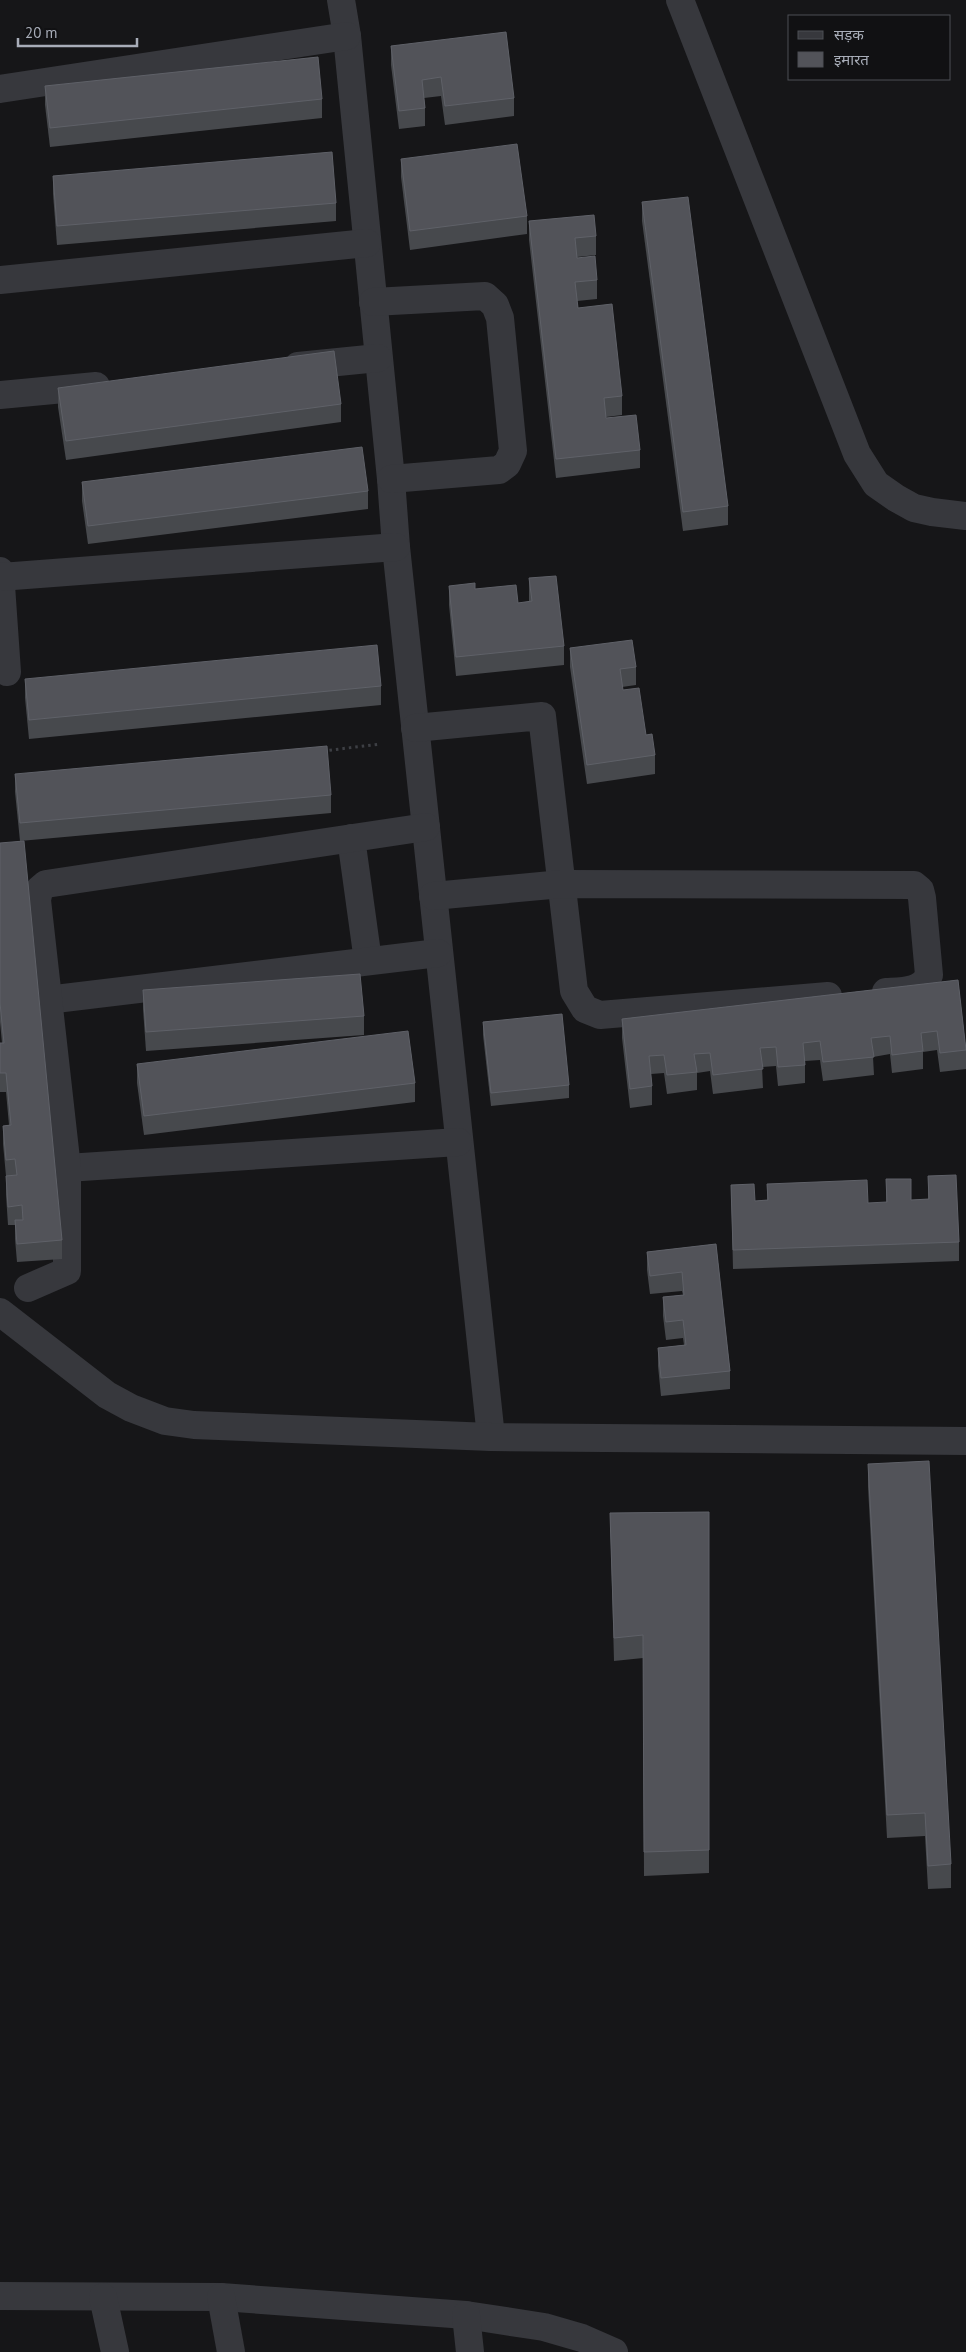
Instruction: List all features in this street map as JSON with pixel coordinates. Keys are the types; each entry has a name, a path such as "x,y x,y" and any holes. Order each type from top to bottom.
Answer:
{"street":[{"path":"341,0 347,36 391,479 396,547 438,953 491,1437"},
{"path":"680,0 857,454 876,484 905,503 932,512 966,516"},
{"path":"0,88 347,36"},
{"path":"0,280 368,243"},
{"path":"373,302 485,296 498,310 501,328 513,452 507,464 498,470 391,479"},
{"path":"272,368 378,358"},
{"path":"0,395 116,384"},
{"path":"0,577 396,547"},
{"path":"0,571 7,672"},
{"path":"416,734 542,716 562,884 574,991 585,1009 592,1013 600,1015 912,990 927,980 929,975 922,898 920,890 914,885 562,884 433,896"},
{"path":"28,1288 68,1271 67,1168 47,1000 37,900 39,890 46,884 426,826"},
{"path":"351,838 368,962"},
{"path":"47,1000 438,953"},
{"path":"67,1168 458,1142"},
{"path":"0,1312 107,1395 131,1408 165,1421 194,1425 491,1437 966,1440"},
{"path":"0,2296 221,2297 466,2315 544,2327 582,2338 614,2352"},
{"path":"103,2297 115,2352"},
{"path":"221,2297 231,2352"},
{"path":"466,2315 470,2352"}],"path":[{"path":"321,751 416,734"}],"building":[{"path":"506,32 514,98 445,106 441,77 422,80 425,108 399,111 391,46"},
{"path":"318,57 322,99 50,128 45,86"},
{"path":"517,144 527,216 410,231 401,159"},
{"path":"332,152 336,203 57,226 53,176"},
{"path":"688,197 728,506 683,512 642,202"},
{"path":"594,215 596,236 575,238 577,258 595,256 597,280 575,282 578,308 612,304 622,396 604,398 606,418 636,415 640,450 556,459 529,221"},
{"path":"334,351 341,404 66,441 58,388"},
{"path":"362,447 368,491 88,526 82,482"},
{"path":"556,576 564,646 456,657 449,586 475,583 475,589 516,585 518,603 532,601 529,578"},
{"path":"632,640 636,667 620,669 623,690 639,688 646,735 652,734 655,755 587,765 570,648"},
{"path":"377,645 381,686 29,720 25,679"},
{"path":"327,746 331,795 20,823 15,774"},
{"path":"24,841 62,1240 17,1244 15,1220 23,1220 22,1205 8,1207 6,1176 17,1175 15,1159 6,1160 3,1126 11,1125 6,1073 0,1073 0,1043 4,1043 0,1003 0,843"},
{"path":"360,974 364,1016 146,1032 143,990"},
{"path":"958,980 966,1050 940,1053 937,1031 921,1033 923,1051 892,1055 890,1036 871,1038 874,1057 823,1062 820,1041 803,1043 805,1065 778,1067 776,1047 760,1048 763,1069 713,1075 710,1053 694,1054 697,1072 667,1075 664,1055 649,1056 652,1086 630,1089 622,1019"},
{"path":"562,1014 569,1085 491,1093 483,1022"},
{"path":"408,1031 415,1083 144,1116 137,1064"},
{"path":"956,1175 959,1242 733,1250 731,1185 754,1184 755,1201 768,1200 767,1184 867,1180 868,1203 887,1202 886,1179 911,1179 911,1200 929,1199 928,1176"},
{"path":"716,1244 730,1371 661,1378 658,1348 686,1345 683,1320 666,1322 663,1297 684,1295 682,1272 650,1276 647,1252"},
{"path":"929,1461 951,1864 928,1866 925,1813 887,1815 868,1464"},
{"path":"709,1512 709,1850 644,1852 643,1635 614,1638 610,1513"}]}
